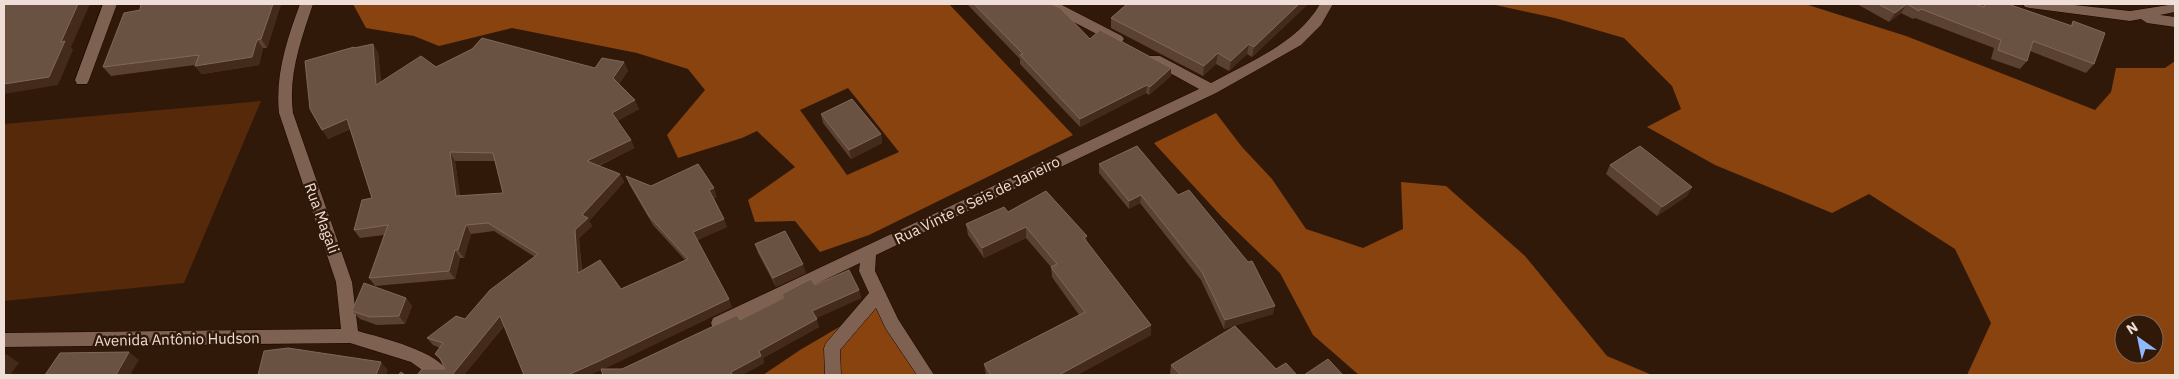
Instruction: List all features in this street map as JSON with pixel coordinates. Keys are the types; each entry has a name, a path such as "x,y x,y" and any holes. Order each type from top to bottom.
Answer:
{"street":[{"path":"82,80 110,4"},
{"name":"Rua Magali","path":"306,4 290,51 284,96 286,113 344,282 350,336"},
{"path":"1050,4 1126,44"},
{"name":"Rua Vinte e Seis de Janeiro","path":"708,328 1211,89 1296,42 1316,22 1326,4"},
{"path":"2030,4 2175,22"},
{"path":"2130,16 2175,8"},
{"path":"1143,53 1211,89"},
{"path":"869,252 867,271 892,324 926,375"},
{"path":"832,375 832,348 878,294"},
{"path":"350,336 416,356 442,375"},
{"name":"Avenida Antônio Hudson","path":"4,340 67,347 350,336"}],"shaded area":[{"path":"353,4 949,4 1073,135 869,235 820,252 795,221 755,222 748,200 795,167 757,131 742,138 678,158 667,135 705,90 688,69 637,53 512,28 439,46 414,36 366,28","holes":["848,88 899,152 847,175 800,110"]},
{"path":"1491,4 1805,4 1906,36 2095,110 2111,92 2116,68 2165,68 2175,61 2175,375 1967,375 1991,323 1955,249 1869,194 1832,213 1715,165 1647,127 1681,109 1672,86 1624,38 1555,18"},
{"path":"261,101 184,283 4,301 4,124"},
{"path":"1216,113 1242,147 1272,179 1306,229 1363,248 1403,229 1401,182 1446,186 1525,256 1607,356 1652,375 1359,375 1313,335 1280,273 1222,217 1154,143"},
{"path":"875,306 920,375 763,375 800,350"}],"building":[{"path":"4,4 78,4 61,42 65,41 49,77 4,84"},
{"path":"141,4 273,4 261,39 257,40 252,57 195,66 199,55 103,67 124,13 140,10"},
{"path":"974,4 1051,4 1060,8 1090,39 1100,30 1171,68 1150,87 1147,85 1080,119 1020,55 1023,54"},
{"path":"1127,4 1299,4 1254,47 1249,44 1231,61 1218,53 1204,66 1111,18"},
{"path":"1878,4 1907,4 1895,13"},
{"path":"1907,4 1975,4 1984,7 1985,4 2008,4 2072,26 2073,21 2105,33 2094,64 2033,41 2027,61 1998,50 2001,40 1921,9 1919,11"},
{"path":"482,38 595,68 602,58 624,62 613,78 635,100 612,113 631,140 587,161 620,174 582,215 588,218 575,230 578,273 600,260 621,289 688,259 649,216 626,176 651,186 698,164 714,188 709,190 724,219 693,232 729,299 568,375 524,375 500,316 452,375 417,375 422,369 445,369 440,358 435,354 443,343 427,338 456,316 465,319 490,290 538,254 488,223 466,225 458,250 455,250 449,271 369,278 388,225 354,230 362,200 372,198 347,119 322,130 310,109 305,61 354,47 373,44 376,85 421,56 436,67 472,49","holes":["450,152 493,153 503,193 456,196"]},
{"path":"852,99 881,134 849,150 821,114"},
{"path":"1137,146 1178,195 1189,190 1248,262 1252,261 1275,306 1225,320 1202,272 1141,195 1129,201 1099,164"},
{"path":"1640,146 1692,187 1662,207 1610,165"},
{"path":"1046,191 1087,236 1084,238 1151,325 1059,375 991,375 984,364 1085,312 1051,267 1057,264 1026,227 982,248 966,224 1004,207 1008,212"},
{"path":"785,231 803,264 773,278 755,244"},
{"path":"849,270 859,290 812,311 817,319 759,351 761,356 731,372 732,374 730,375 603,375 601,369 622,369 737,315 740,320 784,298 782,294 811,279 815,285"},
{"path":"364,283 406,298 399,316 370,317 352,311"},
{"path":"1235,326 1276,369 1286,363 1297,375 1181,375 1171,365"},
{"path":"288,348 381,362 376,375 258,375 264,351"},
{"path":"129,352 116,375 45,375 60,353"},
{"path":"1328,359 1343,375 1304,375"}]}
